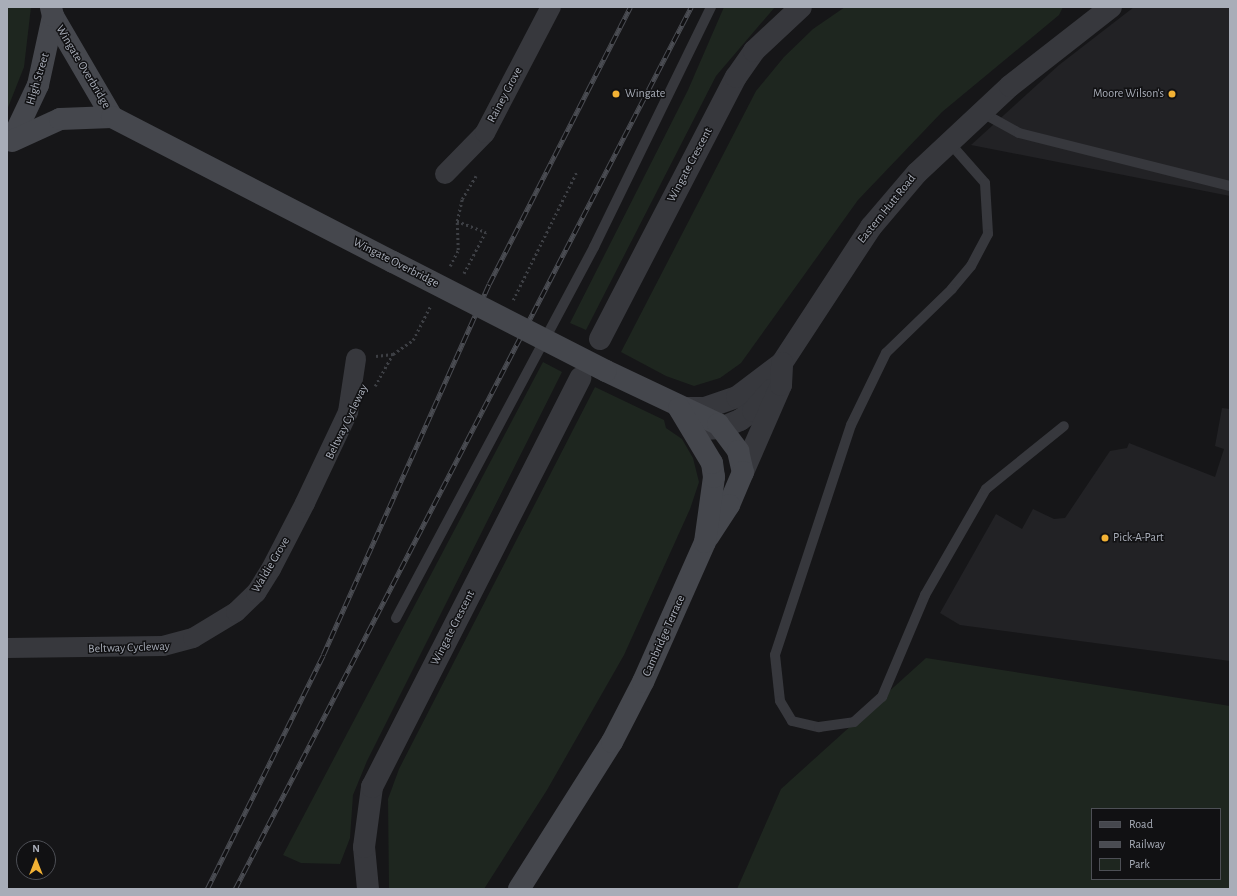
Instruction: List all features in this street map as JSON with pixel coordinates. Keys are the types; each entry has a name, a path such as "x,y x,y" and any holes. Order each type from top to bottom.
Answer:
{"main road":[{"name":"Wingate Overbridge","path":"52,12 112,117"},
{"name":"High Street","path":"9,143 38,85 52,12"},
{"name":"Wingate Overbridge","path":"9,143 60,119 112,117 679,408"},
{"path":"679,408 721,428 738,451 742,472 729,505 704,542"},
{"name":"Cambridge Terrace","path":"519,889 612,742 643,682 704,542 714,477 712,463 694,428 679,408"}],"street":[{"name":"Rainey Grove","path":"445,174 485,133 551,7"},
{"name":"Wingate Crescent","path":"600,339 736,77 754,51 801,7"},
{"name":"Eastern Hutt Road","path":"694,428 721,428 753,411 782,369 871,227 948,141 1084,16 1111,7"},
{"name":"Waldie Grove","path":"7,648 163,646 193,638 236,612 256,593 271,569 348,412 356,359"},
{"name":"Eastern Hutt Road","path":"679,408 705,408 737,397 782,369"},
{"path":"742,472 757,435 781,385 782,369"},
{"name":"Wingate Crescent","path":"369,883 365,819 372,787 580,378"}],"lane":[{"path":"396,618 594,247 711,7"},
{"path":"981,112 1019,133 1230,186"},
{"path":"948,141 985,183 988,234 971,266 952,289 886,353 851,425 775,655 780,701 792,721 819,727 854,722 882,697 925,595 986,489 1064,426"}],"path":[{"path":"448,271 458,250 457,221 462,199 478,171"},
{"path":"512,302 577,171"},
{"path":"457,221 486,232 462,278"},
{"name":"Beltway Cycleway","path":"373,389 393,354 413,340 434,298"}],"shaded area":[{"path":"1134,7 1230,7 1230,196 971,145 1059,65"},
{"name":"Pick-A-Part","path":"1222,408 1230,409 1230,661 960,625 940,613 996,514 1022,529 1033,509 1054,519 1065,518 1110,451 1127,448 1129,443 1215,477 1224,449 1215,446"}],"green space":[{"path":"7,7 31,7 24,67 7,110"},
{"path":"724,7 775,7 716,76 586,330 570,323 688,90"},
{"path":"845,7 1063,7 1059,15 942,112 858,200 741,363 720,378 694,386 666,376 621,352 756,91 784,57 813,29"},
{"path":"543,362 562,372 367,761 353,795 350,838 340,864 301,863 283,855"},
{"path":"595,387 664,420 666,428 682,439 693,458 699,482 690,509 624,655 547,790 484,889 389,889 388,799 399,769"},
{"path":"926,658 1230,706 1230,889 737,889 781,789"}],"railway":[{"path":"207,889 323,655 489,284 630,7"},
{"path":"235,889 691,7"}],"place":[{"name":"Wingate","path":"616,94"},
{"name":"Moore Wilson's","path":"1172,94"},
{"name":"Pick-A-Part","path":"1105,538"}]}
